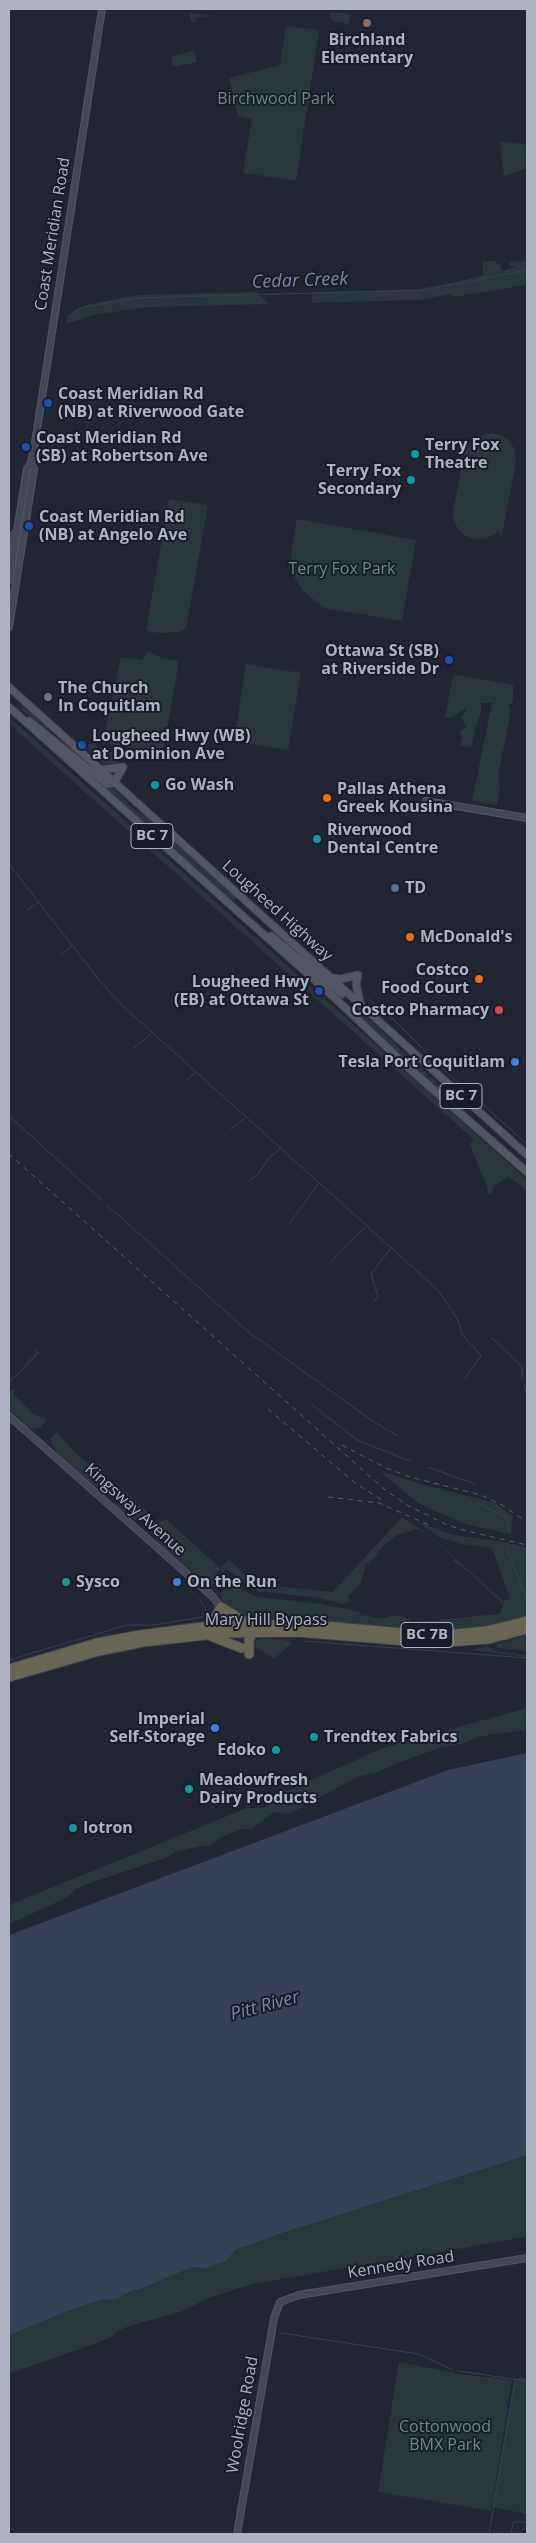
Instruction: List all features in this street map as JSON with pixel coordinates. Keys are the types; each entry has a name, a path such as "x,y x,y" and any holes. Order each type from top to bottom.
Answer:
{"highway":[{"path":"241,1648 209,1630 221,1607 252,1628 248,1640 249,1654"},
{"name":"Mary Hill Bypass","path":"9,1669 102,1642 209,1630 304,1624 414,1634 447,1635 486,1631 527,1621"},
{"name":"Mary Hill Bypass","path":"252,1628 432,1644 481,1640 527,1630"},
{"name":"Mary Hill Bypass","path":"9,1677 98,1651 209,1630"}],"main road":[{"name":"Coast Meridian Road","path":"9,580 27,469 31,463 102,9"},
{"name":"Coast Meridian Road","path":"9,626 34,469 31,463"},
{"path":"9,543 18,527"},
{"path":"10,567 18,568"},
{"name":"Lougheed Highway","path":"9,687 527,1155"},
{"path":"9,708 41,729 104,783 110,785 114,783 123,768 100,770"},
{"name":"Lougheed Highway","path":"9,708 527,1172"},
{"path":"426,801 527,818"},
{"path":"236,910 258,925 342,994"},
{"path":"331,978 343,979 358,976 356,984 361,1004"},
{"name":"Kingsway Avenue","path":"9,1416 207,1592 221,1607 229,1629"},
{"name":"Kennedy Road","path":"280,2302 298,2295 527,2258"},
{"name":"Woolridge Road","path":"237,2534 274,2318 280,2302"}],"green space":[{"path":"331,12 351,14 349,24 333,21 330,17"},
{"path":"191,13 209,16 196,18 195,22 192,22 190,20"},
{"name":"Birchwood Park","path":"286,26 319,30 296,181 243,173 252,119 238,116 229,78 280,65"},
{"path":"194,51 197,62 173,67 171,56"},
{"path":"500,141 527,145 527,168 504,176"},
{"path":"483,261 494,261 500,265 502,271 516,267 509,266 510,262 527,261 527,285 454,297 451,294 418,300 312,303 312,292 415,290 460,281 483,275"},
{"path":"256,292 269,304 149,307 93,315 66,324 68,315 85,305 137,295"},
{"path":"488,433 501,435 509,441 514,448 516,461 502,536 499,535 499,531 487,538 477,539 466,536 459,530 454,522 453,511 465,448 476,437"},
{"path":"169,499 208,505 186,628 179,632 160,633 146,631"},
{"name":"Terry Fox Park","path":"297,519 416,540 402,621 325,608 303,591 295,578 291,555"},
{"path":"148,651 161,658 179,661 163,752 102,743 121,657 142,660"},
{"path":"246,664 301,673 288,750 234,741"},
{"path":"458,675 513,685 513,701 509,705 511,711 498,776 500,787 497,805 472,801 492,703 481,703 481,713 470,747 460,745 463,738 459,733 467,726 461,718 466,711 465,708 451,718 445,718 452,680 454,676"},
{"path":"24,707 48,727 46,729 21,710"},
{"path":"9,717 527,1180 527,1194 521,1185 508,1177 495,1185 491,1195 488,1193 487,1186 470,1145 473,1139 20,734 9,723"},
{"path":"46,735 107,789 114,789 134,809 152,821 237,897 234,902 186,860 176,854"},
{"path":"83,744 95,744 99,750 117,753 118,765 105,766"},
{"path":"351,1001 449,1093 447,1094 433,1085 409,1063 353,1009"},
{"path":"35,1349 40,1353 9,1384 9,1379 11,1380 36,1353"},
{"path":"15,1388 14,1395 32,1413 47,1420 40,1428 31,1429 10,1410 9,1392"},
{"path":"56,1432 81,1458 110,1480 107,1484 101,1487 94,1486 57,1453 50,1440"},
{"path":"381,1471 424,1485 495,1503 513,1516 511,1534 465,1524 420,1504"},
{"path":"121,1488 150,1514 143,1519 135,1520 117,1507 115,1498"},
{"path":"402,1517 429,1535 503,1601 510,1599 492,1548 463,1544 441,1538 418,1522 453,1535 505,1542 527,1548 527,1616 490,1626 439,1630 362,1626 310,1619 245,1617 231,1610 221,1599 221,1593 227,1585 235,1585 256,1597 316,1603 360,1612 361,1615 365,1616 366,1612 367,1616 371,1616 372,1613 372,1617 377,1617 378,1614 378,1617 383,1618 384,1614 384,1618 389,1618 390,1615 405,1617 412,1622 500,1614 503,1604 469,1572 453,1561 454,1558 427,1534 417,1529 397,1535 384,1545 369,1564 366,1563 361,1583 348,1596 350,1600 344,1604 320,1598 257,1591 227,1569 223,1572 219,1570 216,1576 220,1580 209,1587 159,1544 153,1534 158,1522 167,1520 220,1568 229,1560 255,1584 333,1592"},
{"path":"527,1635 527,1651 497,1648 497,1644"},
{"path":"266,1638 290,1641 291,1644 274,1659 254,1645 256,1640"},
{"path":"488,1646 495,1651 527,1655 527,1657 472,1650 469,1650"},
{"path":"527,1708 525,1730 478,1737 462,1744 442,1747 392,1765 376,1773 359,1776 289,1814 274,1812 252,1829 240,1829 222,1837 209,1847 201,1846 175,1852 168,1857 87,1884 77,1888 66,1898 9,1924 9,1905 247,1808 261,1808 270,1804 278,1795 383,1748"},
{"path":"527,2145 527,2237 252,2284 211,2297 180,2312 129,2326 117,2331 113,2336 105,2340 9,2374 9,2330"},
{"name":"Cottonwood BMX Park","path":"399,2362 459,2374 512,2380 491,2511 378,2492"},
{"path":"520,2377 527,2378 527,2514 492,2507 514,2381"}],"water":[{"name":"Pitt River","path":"527,1753 527,2155 282,2233 235,2250 225,2262 212,2265 209,2268 192,2267 140,2289 132,2290 116,2300 103,2299 70,2310 9,2335 9,1935 448,1770"}],"waterway":[{"name":"Cedar Creek","path":"74,311 84,307 136,298 425,290 527,270"},
{"path":"9,864 99,980 123,1006 440,1292"},
{"path":"27,910 39,902"},
{"path":"61,955 72,946"},
{"path":"368,999 391,1017 443,1069 527,1144"},
{"path":"134,1048 151,1034"},
{"path":"186,1081 195,1073"},
{"path":"9,1116 102,1200"},
{"path":"231,1129 245,1118"},
{"path":"250,1180 259,1173 268,1159 280,1149"},
{"path":"290,1223 319,1183"},
{"path":"107,1205 246,1330 374,1422 398,1436"},
{"path":"330,1263 366,1226"},
{"path":"373,1303 378,1296 371,1274 391,1248"},
{"path":"440,1293 458,1320 462,1334 481,1356 464,1380"},
{"path":"492,1338 522,1367 522,1378"},
{"path":"524,1385 527,1396"},
{"path":"311,1404 357,1440 410,1461"},
{"path":"428,1467 475,1484"},
{"path":"477,1503 504,1516 507,1519 509,1531"},
{"path":"507,1548 526,1599"},
{"path":"9,1660 127,1625 154,1625 202,1617 207,1612 199,1599"},
{"path":"304,1641 527,1658"},
{"path":"281,2333 419,2354 453,2370"},
{"path":"458,2371 527,2381"},
{"path":"489,2534 515,2379"},
{"path":"511,2534 513,2522 527,2522"}],"railway":[{"path":"9,1154 384,1489 407,1505 445,1524 527,1545"},
{"path":"268,1409 355,1483 385,1502"},
{"path":"342,1445 386,1468 410,1477 481,1495 502,1505 527,1522"},
{"path":"328,1497 379,1503 429,1525"}],"place":[{"name":"Birchland Elementary","path":"367,23"},
{"name":"Coast Meridian Rd (NB) at Riverwood Gate","path":"48,403"},
{"name":"Coast Meridian Rd (SB) at Robertson Ave","path":"26,447"},
{"name":"Terry Fox Theatre","path":"415,454"},
{"name":"Terry Fox Secondary","path":"411,480"},
{"name":"Coast Meridian Rd (NB) at Angelo Ave","path":"29,526"},
{"name":"Ottawa St (SB) at Riverside Dr","path":"449,660"},
{"name":"The Church In Coquitlam","path":"48,697"},
{"name":"Lougheed Hwy (WB) at Dominion Ave","path":"82,745"},
{"name":"Go Wash","path":"155,785"},
{"name":"Pallas Athena Greek Kousina","path":"327,798"},
{"name":"Riverwood Dental Centre","path":"317,839"},
{"name":"TD","path":"395,888"},
{"name":"McDonald's","path":"410,937"},
{"name":"Costco Food Court","path":"479,979"},
{"name":"Lougheed Hwy (EB) at Ottawa St","path":"319,991"},
{"name":"Costco Pharmacy","path":"499,1010"},
{"name":"Tesla Port Coquitlam","path":"515,1062"},
{"name":"Sysco","path":"66,1582"},
{"name":"On the Run","path":"177,1582"},
{"name":"Imperial Self-Storage","path":"215,1728"},
{"name":"Trendtex Fabrics","path":"314,1737"},
{"name":"Edoko","path":"276,1750"},
{"name":"Meadowfresh Dairy Products","path":"189,1789"},
{"name":"Iotron","path":"73,1828"}]}
